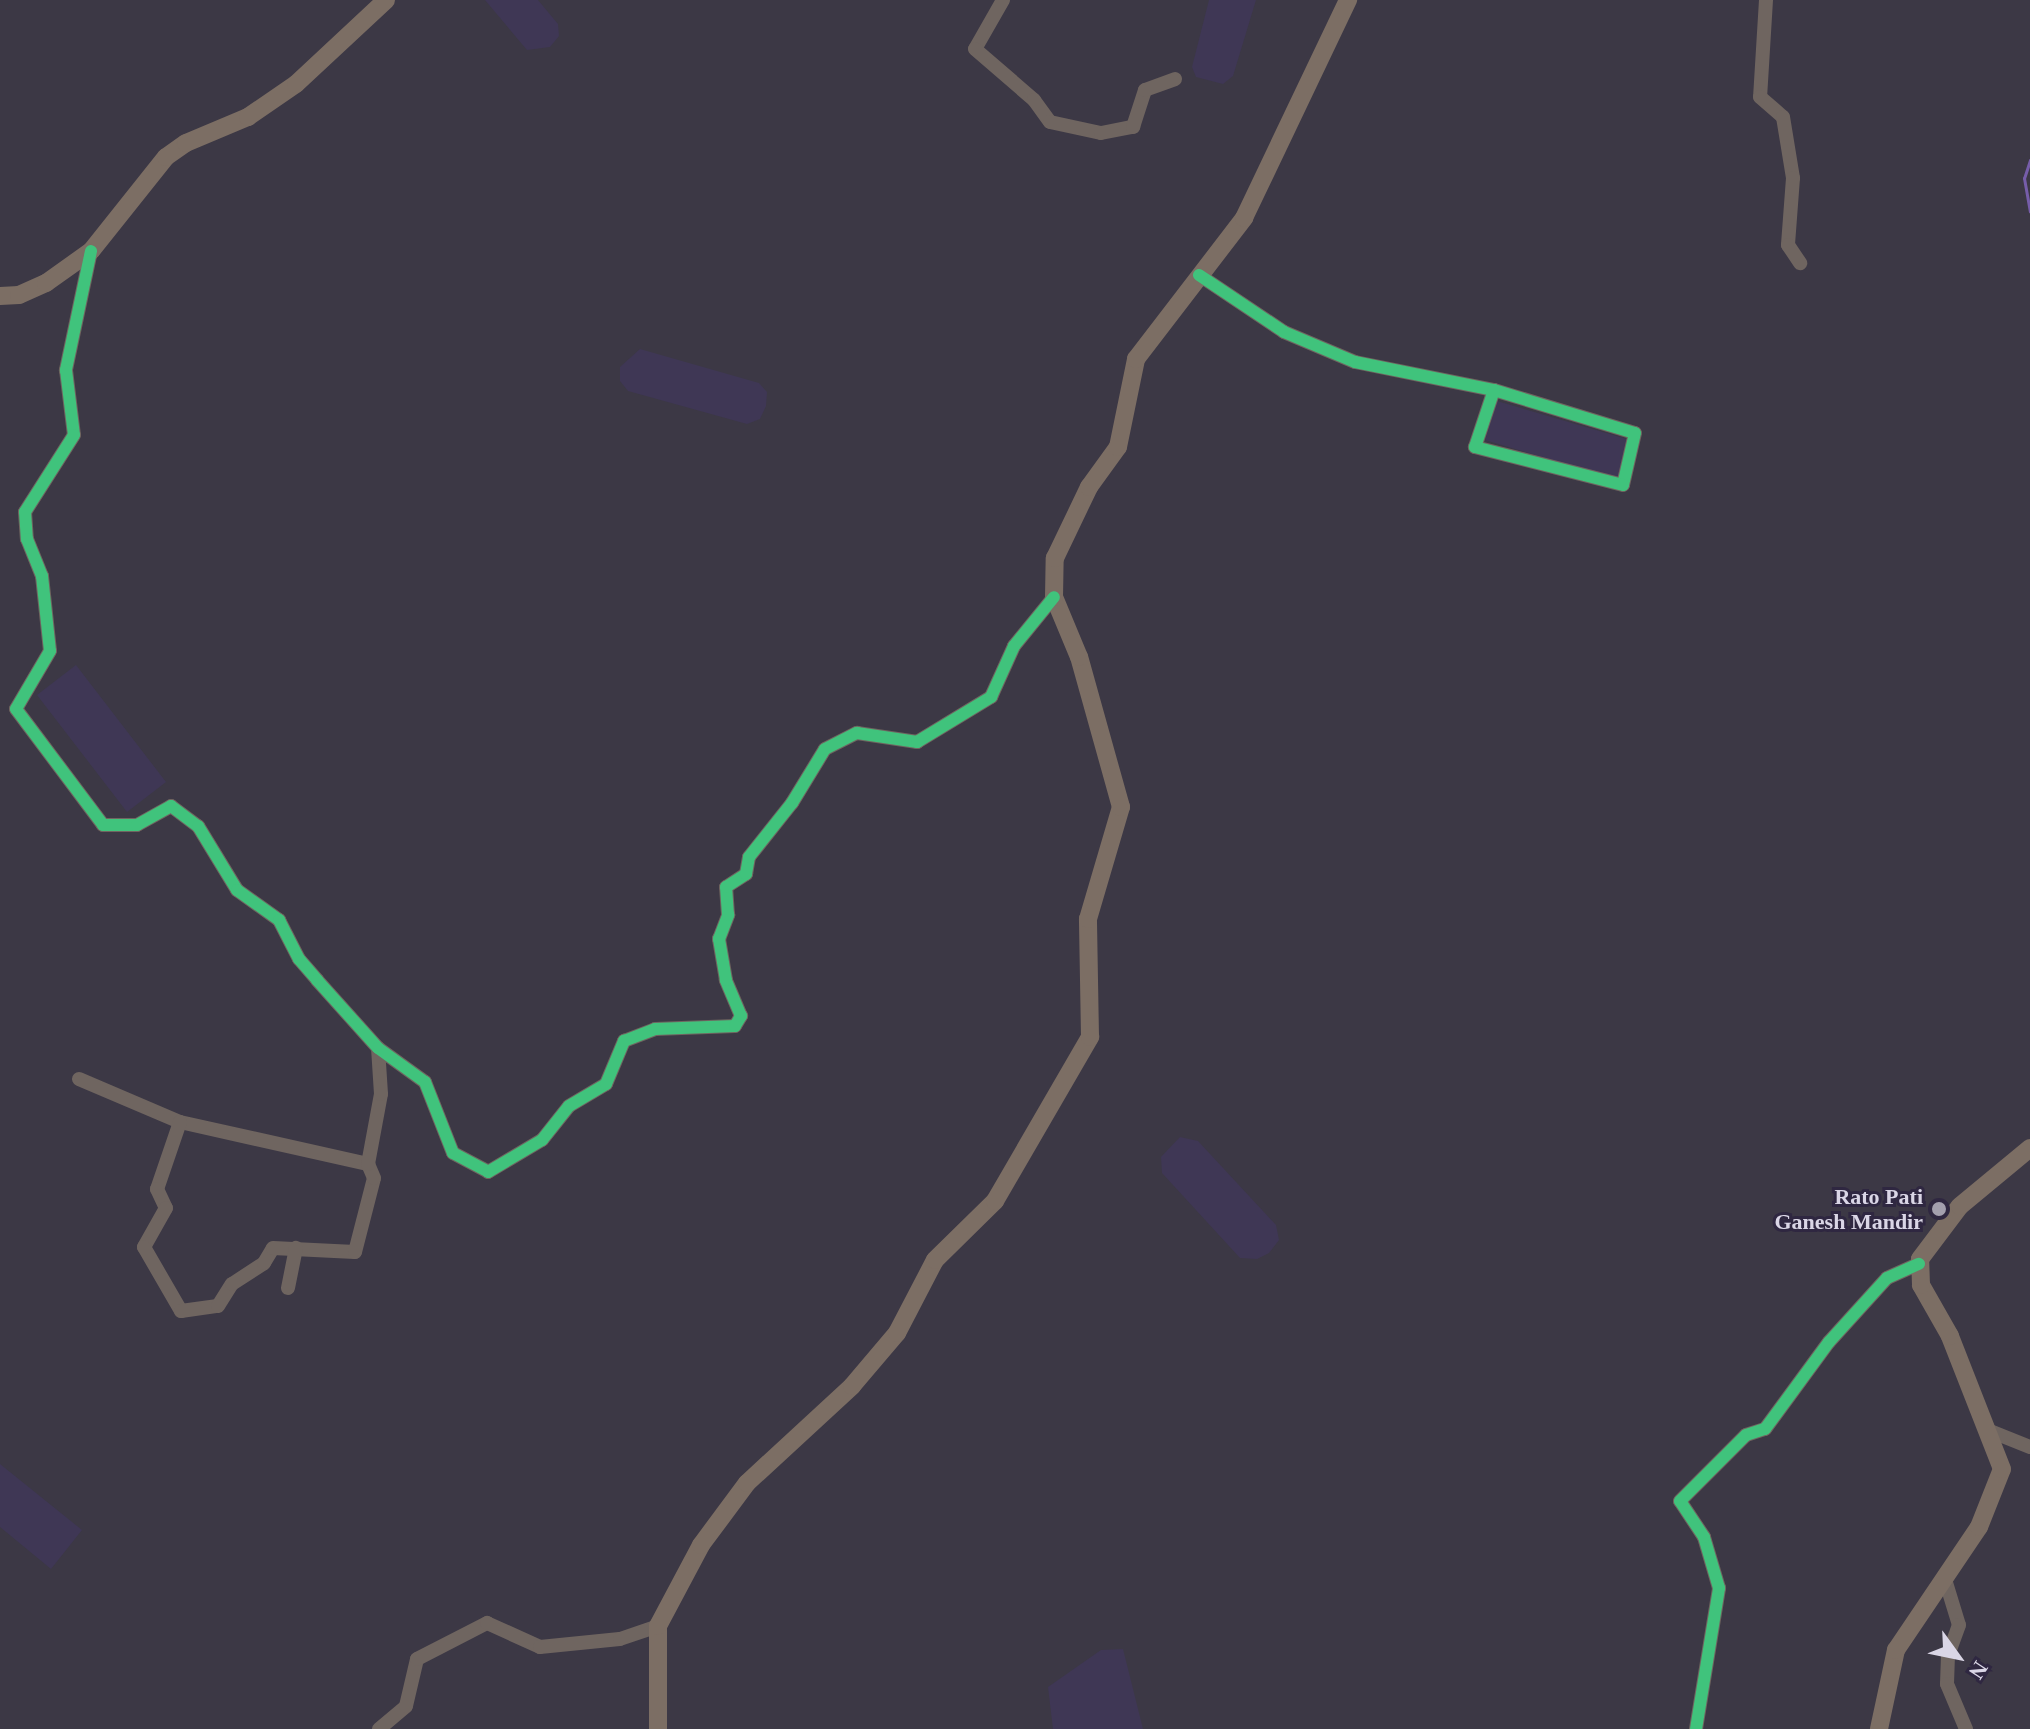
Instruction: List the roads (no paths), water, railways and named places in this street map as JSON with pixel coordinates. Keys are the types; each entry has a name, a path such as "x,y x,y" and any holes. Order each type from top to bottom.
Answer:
{"main road":[{"path":"0,296 19,295 46,283 91,251 166,157 186,143 248,117 296,84 386,0"},
{"path":"658,1729 658,1626 701,1545 747,1483 852,1386 897,1333 935,1260 995,1201 1090,1037 1088,919 1121,807 1079,657 1054,597 1055,558 1089,487 1118,447 1136,359 1244,218 1348,0"},
{"path":"1879,1729 1896,1650 1979,1527 2001,1478 1990,1431 1943,1321 1921,1285 1919,1264 1960,1206 2030,1148"}],"street":[{"path":"1003,0 975,49 1034,100 1050,122 1101,133 1133,127 1145,90 1175,79"},
{"path":"1766,0 1760,97 1783,117 1793,178 1788,245 1800,263"},
{"path":"91,251 66,370 74,435 25,512 27,539 42,576 50,651 16,709 103,825 137,825 171,806 198,826 237,890 279,920 299,959 378,1048 425,1082 453,1153 488,1172 542,1140 569,1106 606,1084 624,1041 655,1029 735,1026 741,1016 726,980 719,939 728,915 726,887 746,874 749,857 792,803 825,749 857,733 917,742 991,697 1014,646 1054,597"},
{"path":"1199,275 1284,332 1355,362 1494,390 1635,433 1623,485 1475,447 1494,390"},
{"path":"180,1122 157,1189 166,1208 144,1247 181,1311 218,1306 232,1284 264,1263 273,1248 296,1248 335,1255 355,1252 374,1178 368,1164 381,1094 378,1048"},
{"path":"79,1079 180,1122 368,1164"},
{"path":"288,1288 296,1248"},
{"path":"1696,1729 1719,1588 1704,1537 1680,1501 1746,1435 1765,1429 1829,1342 1887,1278 1919,1264"},
{"path":"1990,1431 2030,1447"},
{"path":"1944,1576 1959,1625 1948,1655 1947,1684 1966,1729"},
{"path":"379,1729 406,1706 417,1659 487,1623 540,1647 620,1639 658,1626"}],"waterway":[{"path":"2030,160 2024,178 2030,211"}],"place":[{"name":"Rato Pati Ganesh Mandir","path":"1939,1209"}]}
